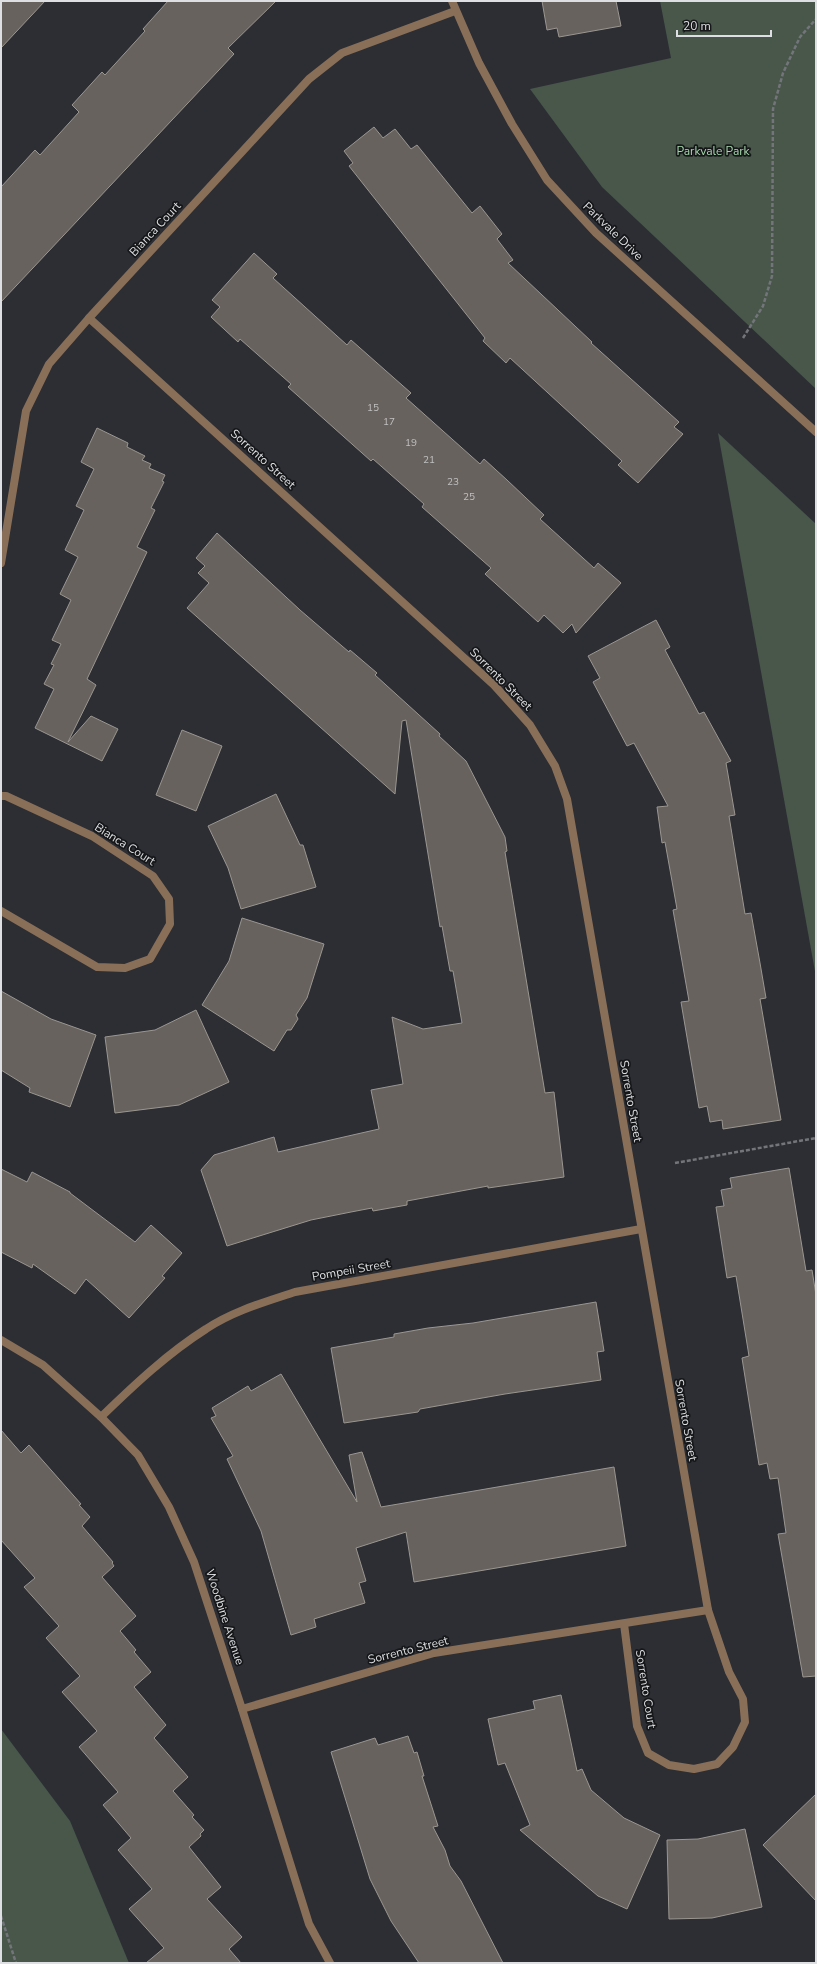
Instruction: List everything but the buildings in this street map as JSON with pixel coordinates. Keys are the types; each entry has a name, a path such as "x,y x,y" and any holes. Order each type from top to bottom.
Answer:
{"street":[{"name":"Parkvale Drive","path":"452,1 455,11 479,63 512,124 547,180 596,233 816,432"},
{"name":"Bianca Court","path":"1,563 26,411 49,364 89,318 309,78 342,53 455,11"},
{"name":"Sorrento Street","path":"89,318 494,685 530,726 555,766 567,799 640,1229 708,1610 434,1653 242,1709"},
{"name":"Bianca Court","path":"1,796 6,796 92,836 153,876 169,899 170,924 150,959 125,968 97,967 1,911"},
{"name":"Pompeii Street","path":"102,1417 142,1378 206,1328 247,1308 296,1292 640,1229"},
{"name":"Woodbine Avenue","path":"1,1340 43,1365 102,1417 138,1456 169,1507 194,1562 242,1709 309,1924 330,1963"},
{"name":"Sorrento Court","path":"624,1624 637,1726 648,1753 669,1765 694,1769 716,1764 733,1747 746,1722 743,1699 729,1672 708,1610"}],"path":[{"path":"732,356 763,306 772,276 773,109 783,73 800,37 816,19"},
{"path":"675,1162 816,1138"},
{"path":"1,1916 16,1963"}],"green space":[{"name":"Parkvale Park","path":"660,1 816,1 816,389 602,187 530,89 671,58"},
{"path":"718,433 816,524 816,977"},
{"path":"1,1729 70,1821 129,1963 1,1963"}]}
